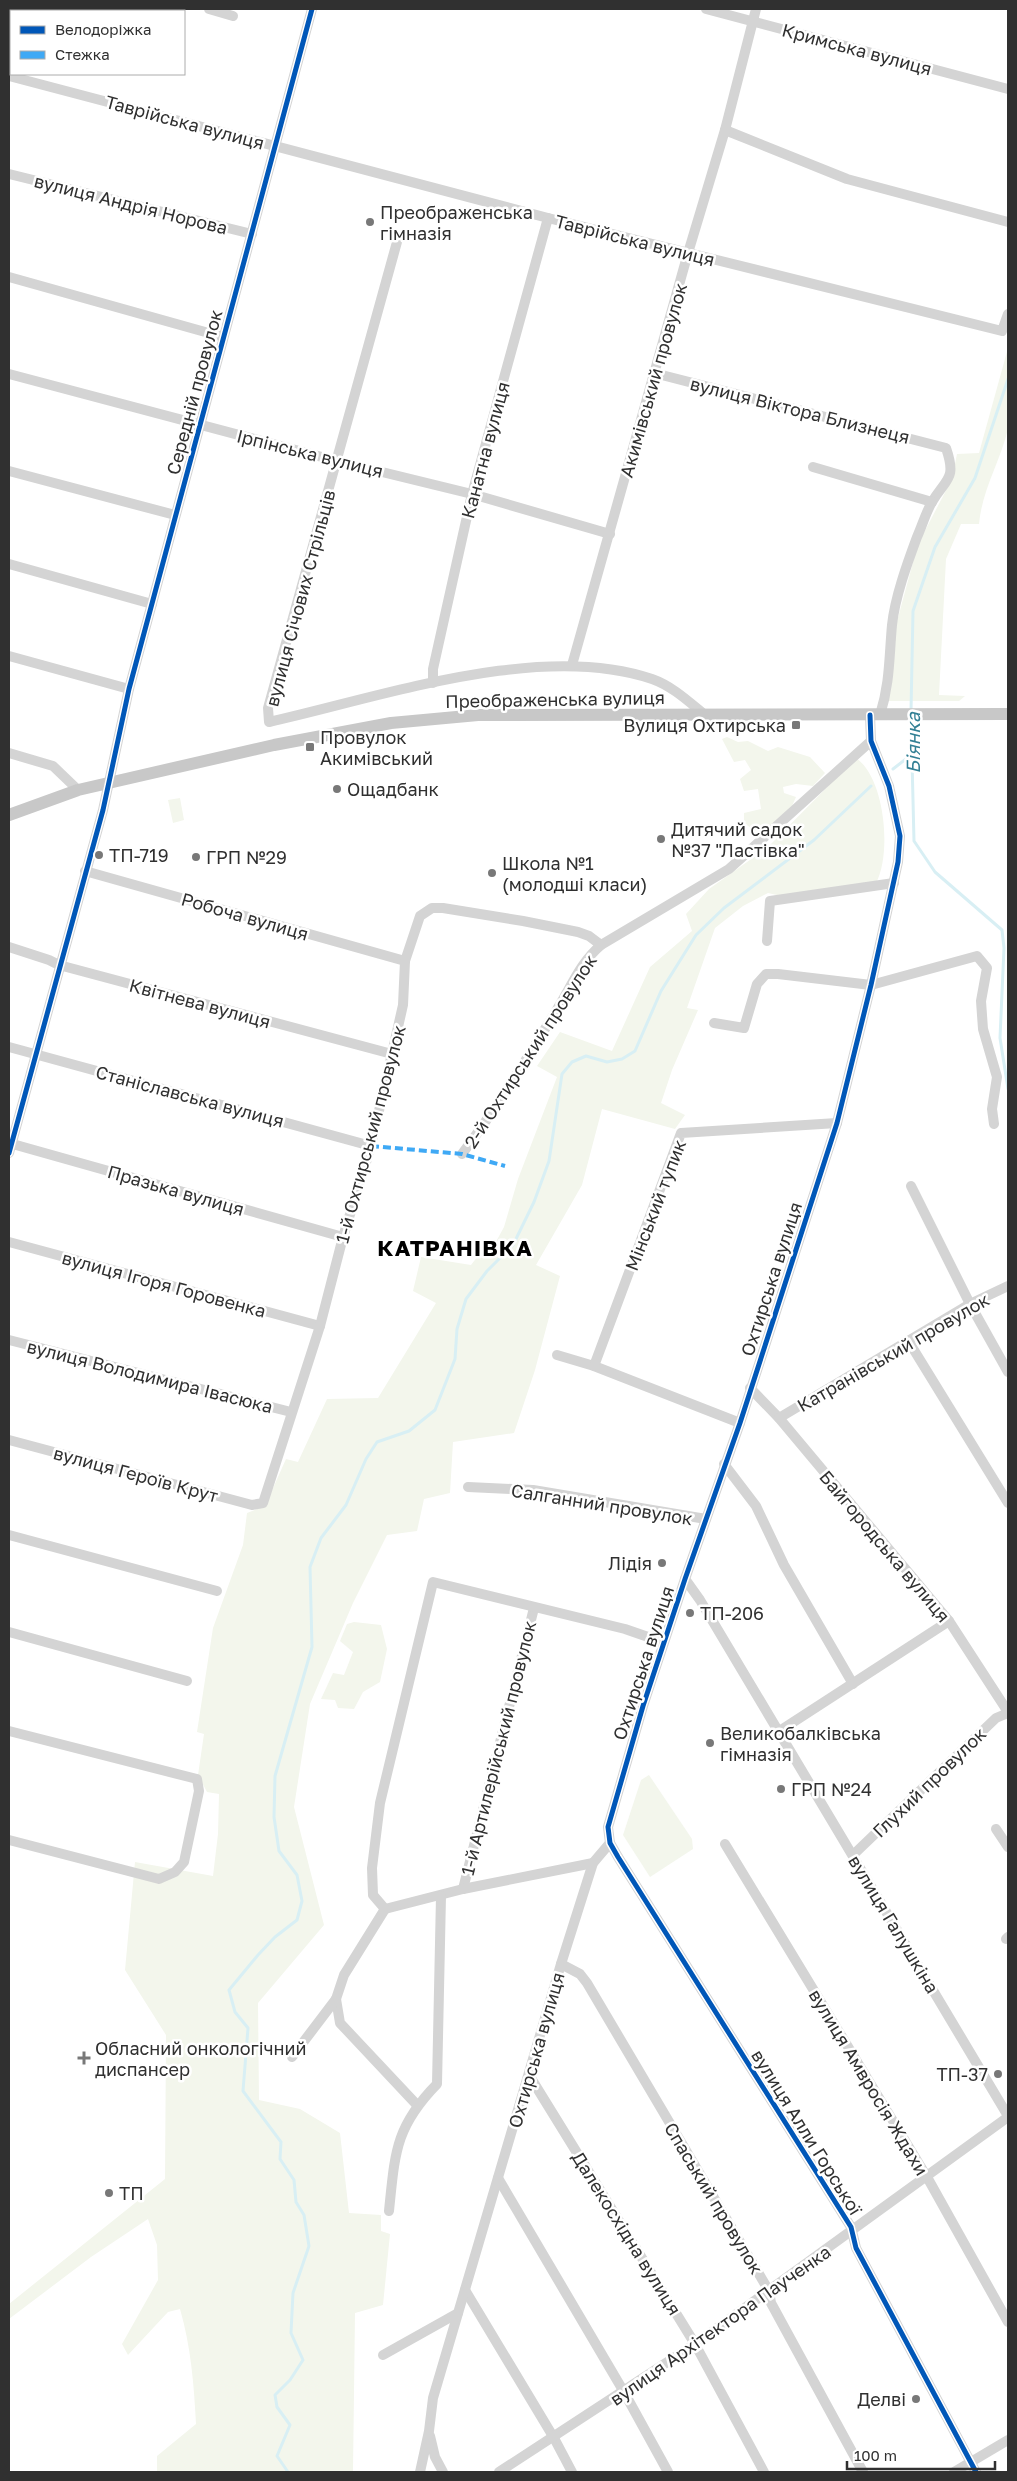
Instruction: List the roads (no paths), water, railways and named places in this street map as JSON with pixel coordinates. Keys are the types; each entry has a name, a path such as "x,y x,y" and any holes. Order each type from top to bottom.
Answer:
{"main road":[{"name":"Преображенська вулиця","path":"9,815 78,790 274,745 391,723 478,715 1008,714"}],"street":[{"path":"208,9 233,16"},
{"name":"Середній провулок","path":"10,1146 110,783 129,689 312,9"},
{"name":"Кримська вулиця","path":"706,9 1008,89"},
{"name":"Акимівський провулок","path":"572,665 688,253 725,130 756,9"},
{"name":"Таврійська вулиця","path":"9,76 548,218 1002,331 1008,314"},
{"path":"725,130 847,179 1008,222"},
{"name":"вулиця Андрія Норова","path":"9,174 252,234"},
{"name":"Канатна вулиця","path":"434,683 433,669 472,494 548,218"},
{"name":"вулиця Січових Стрільців","path":"397,242 268,708 269,722 434,683"},
{"path":"9,277 223,337"},
{"name":"вулиця Віктора Близнеця","path":"654,372 946,448 950,461 948,482 932,502"},
{"name":"Ірпінська вулиця","path":"9,374 337,461 472,494 610,534"},
{"path":"813,468 932,502 916,539 892,624 889,687 881,715"},
{"path":"9,471 175,515"},
{"path":"9,564 152,604"},
{"path":"9,656 129,689"},
{"path":"434,683 472,675 572,665 618,670 653,680 675,691 705,715"},
{"name":"Охтирська вулиця","path":"420,2472 429,2432 433,2398 560,1964 593,1863 610,1843 608,1827 662,1646 724,1464 740,1423 837,1123 872,985 894,883 900,836 887,779 871,741 881,715"},
{"name":"2-й Охтирський провулок","path":"462,1154 483,1126 548,1024 586,958 601,945 729,869 871,741"},
{"path":"9,753 53,766 78,790"},
{"name":"Робоча вулиця","path":"85,871 405,961"},
{"path":"767,941 770,901 894,883"},
{"name":"1-й Охтирський провулок","path":"263,1503 320,1326 343,1237 370,1146 403,1006 405,961 420,916 432,908 514,919 569,930 589,936 601,945"},
{"name":"Квітнева вулиця","path":"9,947 59,965 392,1054"},
{"path":"714,1023 744,1028 757,984 766,974 872,985 977,956 987,968 980,1001 983,1028 997,1077 992,1109 994,1124"},
{"name":"Станіславська вулиця","path":"9,1046 370,1146"},
{"name":"Мінський тупик","path":"594,1366 681,1133 837,1123"},
{"name":"Празька вулиця","path":"10,1146 343,1237"},
{"path":"911,1186 970,1304 1008,1372"},
{"name":"вулиця Ігоря Горовенка","path":"9,1242 320,1326"},
{"name":"Катранівський провулок","path":"779,1418 970,1304 1008,1286"},
{"name":"вулиця Володимира Івасюка","path":"9,1340 292,1412"},
{"path":"909,1342 1008,1503"},
{"path":"557,1355 594,1366 740,1423"},
{"name":"Байгородська вулиця","path":"750,1388 779,1418 949,1621 1008,1712"},
{"name":"вулиця Героїв Крут","path":"9,1440 252,1504 263,1503"},
{"path":"724,1464 756,1506 784,1565 853,1684"},
{"name":"Салганний провулок","path":"468,1487 533,1490 706,1519"},
{"path":"9,1535 217,1592"},
{"name":"вулиця Галушкіна","path":"685,1579 700,1600 1008,2117"},
{"path":"385,1909 373,1895 372,1868 380,1803 432,1582 625,1629 651,1638 662,1646"},
{"name":"1-й Артилерійський провулок","path":"463,1889 534,1608"},
{"path":"778,1732 949,1621"},
{"path":"9,1632 186,1681"},
{"name":"Глухий провулок","path":"853,1855 996,1718 1008,1712"},
{"path":"9,1731 197,1779 199,1791 197,1809 184,1862 175,1872 159,1879 9,1840"},
{"path":"996,1829 1008,1847"},
{"name":"вулиця Алли Горської","path":"610,1843 852,2232 856,2248 974,2468"},
{"name":"вулиця Амвросія Ждахи","path":"725,1844 927,2177 1008,2322"},
{"path":"292,2057 336,1999 344,1974 385,1909 463,1889 593,1863"},
{"path":"389,2211 400,2135 416,2105 437,2084 441,1896"},
{"name":"Спаський провулок","path":"560,1964 580,1974 588,1983 769,2291 770,2302 863,2472"},
{"path":"336,1999 340,2023 416,2105"},
{"name":"Далекосхідна вулиця","path":"529,2075 695,2344 764,2472"},
{"name":"вулиця Архітектора Паученка","path":"499,2472 554,2438 695,2344 852,2232 1008,2117"},
{"path":"498,2178 624,2392 668,2472"},
{"path":"465,2290 554,2438 572,2472"},
{"path":"383,2355 458,2313"},
{"path":"429,2432 435,2457 443,2472"},
{"path":"954,2472 974,2468 1008,2440"}],"waterway":[{"name":"Біянка","path":"911,711 913,611 935,547 975,478 1008,379"},
{"name":"Біянка","path":"911,718 914,841 935,872 1002,930 1004,948 1000,1038 1008,1089"},
{"path":"893,769 911,755"},
{"path":"288,2472 277,2456 290,2425 277,2407 275,2395 290,2380 303,2360 291,2333 293,2293 309,2246 304,2215 296,2202 294,2180 280,2159 281,2142 243,2091 248,2028 235,2012 229,1990 275,1937 297,1920 302,1901 297,1875 279,1851 274,1817 275,1776 312,1647 310,1567 321,1538 346,1505 366,1459 377,1442 409,1431 435,1410 455,1359 457,1329 466,1299 487,1271 513,1245 534,1202 549,1161 562,1074 572,1062 586,1056 607,1062 622,1059 635,1051 661,991 696,935 724,908 814,840 871,786"}],"place":[{"name":"Преображенська гімназія","path":"370,222"},
{"name":"Вулиця Охтирська","path":"796,725"},
{"name":"Провулок Акимівський","path":"310,747"},
{"name":"Ощадбанк","path":"337,789"},
{"name":"Дитячий садок №37 \"Ластівка\"","path":"661,839"},
{"name":"ТП-719","path":"99,855"},
{"name":"ГРП №29","path":"196,857"},
{"name":"Школа №1 (молодші класи)","path":"492,873"},
{"name":"Лідія","path":"662,1563"},
{"name":"ТП-206","path":"690,1613"},
{"name":"Великобалківська гімназія","path":"710,1743"},
{"name":"ГРП №24","path":"781,1789"},
{"name":"Обласний онкологічний диспансер","path":"84,2058"},
{"name":"ТП-37","path":"998,2074"},
{"name":"ТП","path":"109,2193"},
{"name":"Делві","path":"916,2399"}],"district":[{"name":"КАТРАНІВКА","path":"455,1247"}]}
